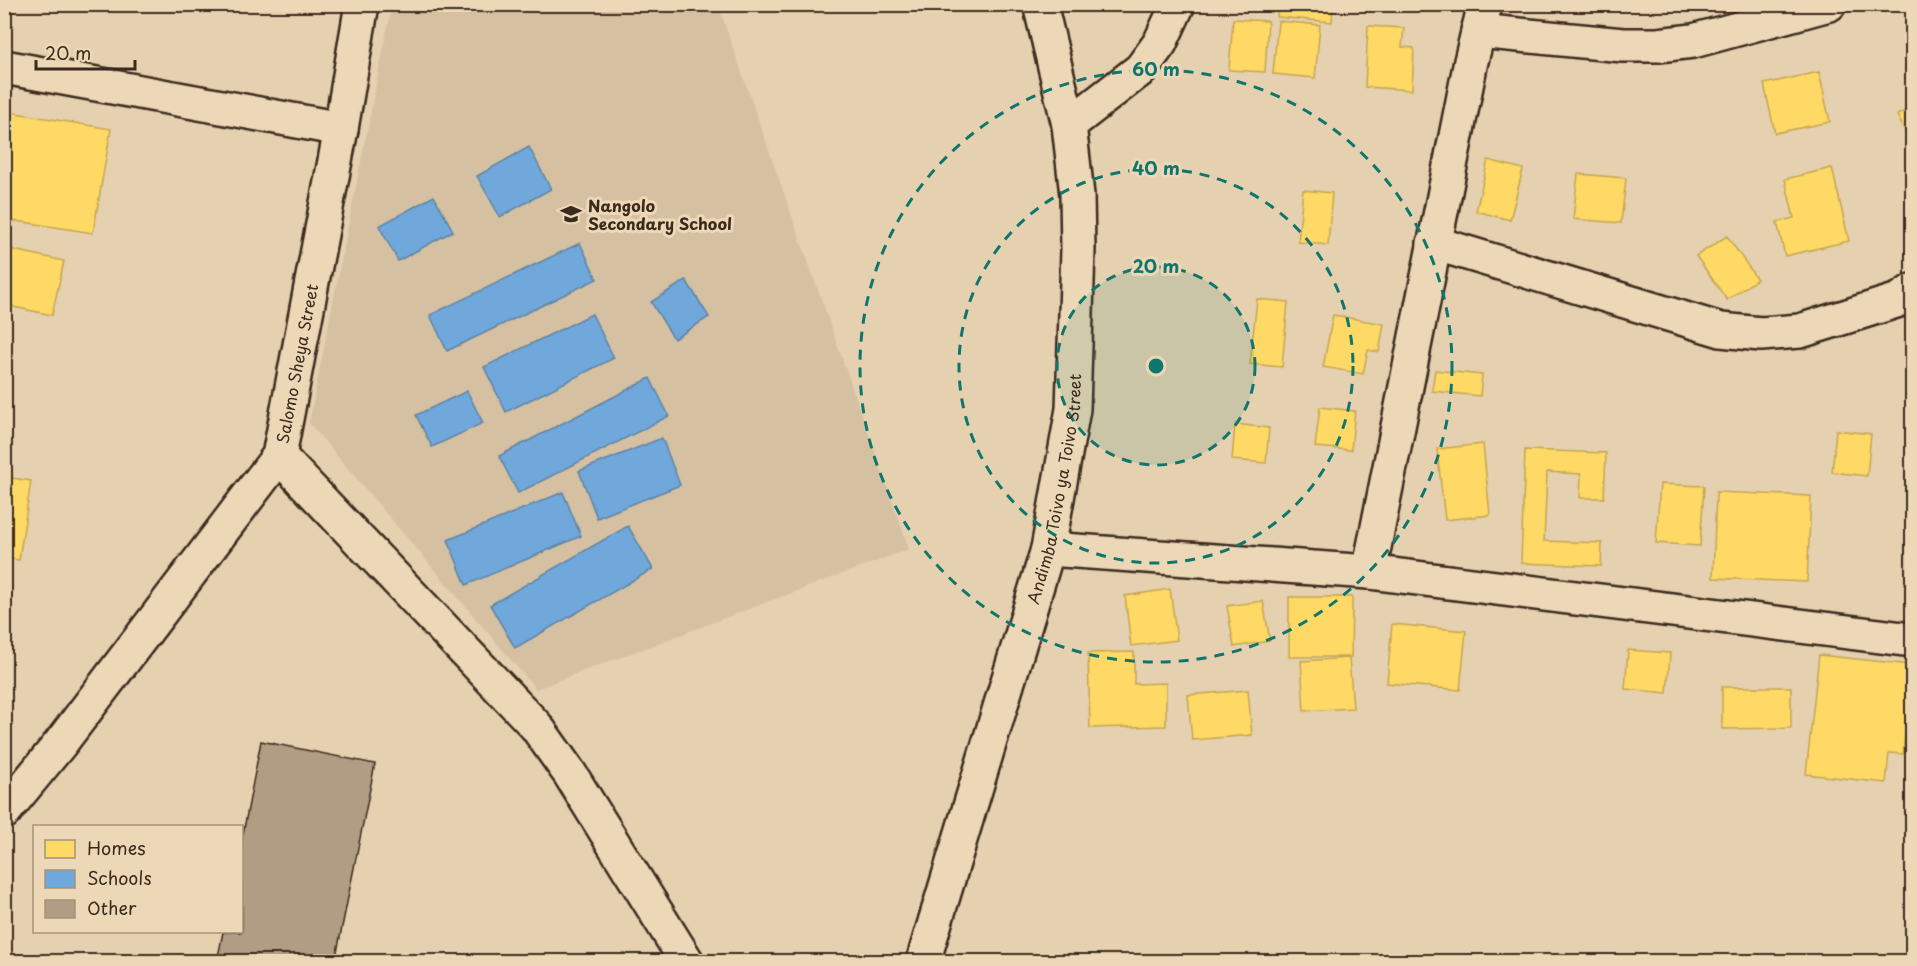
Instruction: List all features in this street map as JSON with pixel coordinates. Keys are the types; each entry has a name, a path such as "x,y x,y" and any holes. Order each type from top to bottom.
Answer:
{"street":[{"name":"Salomo Sheya Street","path":"4,812 60,744 279,456 341,129 362,4"},
{"name":"Andimba Toivo ya Toivo Street","path":"923,962 1048,549 1073,409 1078,249 1077,195 1069,125 1040,4"},
{"path":"1069,125 1141,69 1160,43 1178,4"},
{"path":"1369,572 1481,18 1623,45 1658,45 1693,41 1829,4"},
{"path":"4,67 341,129"},
{"path":"1434,243 1721,330 1761,334 1800,331 1899,300 1912,291"},
{"path":"279,456 536,726 570,774 687,962"},
{"path":"1048,549 1369,572 1912,640"}],"shaded area":[{"name":"Nangolo Secondary School","path":"392,5 718,5 909,549 536,689 309,423"}],"building: Homes":[{"path":"1278,4 1333,4 1332,22 1277,17"},
{"path":"1233,19 1268,21 1265,72 1229,70"},
{"path":"1278,21 1320,25 1315,78 1273,74"},
{"path":"1368,26 1404,28 1402,47 1414,48 1412,90 1365,87"},
{"path":"1819,72 1830,122 1775,133 1764,84"},
{"path":"1912,107 1912,130 1906,133 1897,115"},
{"path":"4,111 111,129 93,233 4,219"},
{"path":"1488,160 1523,169 1510,220 1476,211"},
{"path":"1832,168 1849,241 1785,256 1777,222 1794,218 1785,179"},
{"path":"1578,174 1626,178 1621,223 1573,219"},
{"path":"1303,190 1332,193 1328,245 1298,242"},
{"path":"1727,236 1757,279 1727,300 1696,256"},
{"path":"5,248 64,261 52,315 4,305"},
{"path":"1257,299 1288,302 1282,367 1250,364"},
{"path":"1333,315 1384,324 1379,352 1368,350 1363,374 1323,367"},
{"path":"1435,370 1482,375 1480,396 1432,391"},
{"path":"1320,407 1355,411 1351,450 1315,447"},
{"path":"1235,424 1269,428 1266,463 1232,460"},
{"path":"1836,430 1871,434 1867,476 1832,472"},
{"path":"1483,444 1490,515 1445,520 1437,449"},
{"path":"1525,450 1606,453 1604,498 1580,498 1581,474 1547,472 1544,541 1602,543 1601,566 1521,563"},
{"path":"4,477 31,481 19,560 4,558"},
{"path":"1660,484 1704,486 1700,546 1656,543"},
{"path":"1716,492 1811,496 1807,582 1713,578"},
{"path":"1170,589 1177,640 1131,646 1125,596"},
{"path":"1289,597 1352,597 1351,657 1289,657"},
{"path":"1263,601 1270,641 1234,647 1227,606"},
{"path":"1392,624 1466,631 1460,690 1387,683"},
{"path":"1628,650 1670,653 1667,693 1625,689"},
{"path":"1134,652 1134,684 1166,683 1166,726 1090,728 1088,653"},
{"path":"1819,655 1912,665 1903,754 1889,753 1886,783 1806,774"},
{"path":"1349,658 1353,708 1304,711 1301,661"},
{"path":"1722,687 1791,687 1791,728 1722,729"},
{"path":"1248,690 1252,735 1192,740 1188,695"}],"building: Schools":[{"path":"529,147 551,189 500,217 477,176"},
{"path":"434,196 453,231 398,261 379,226"},
{"path":"580,243 597,279 447,351 430,315"},
{"path":"686,280 709,317 674,339 651,302"},
{"path":"592,314 614,358 506,412 484,367"},
{"path":"650,378 669,416 518,493 499,456"},
{"path":"467,391 483,423 432,447 416,415"},
{"path":"662,438 680,485 597,518 579,471"},
{"path":"563,492 581,536 466,585 448,540"},
{"path":"628,526 653,569 515,648 490,605"}],"building: Other":[{"path":"261,741 375,764 335,962 217,962 223,933 243,933 243,834"}],"place":[{"name":"Nangolo Secondary School","path":"571,214"}]}
